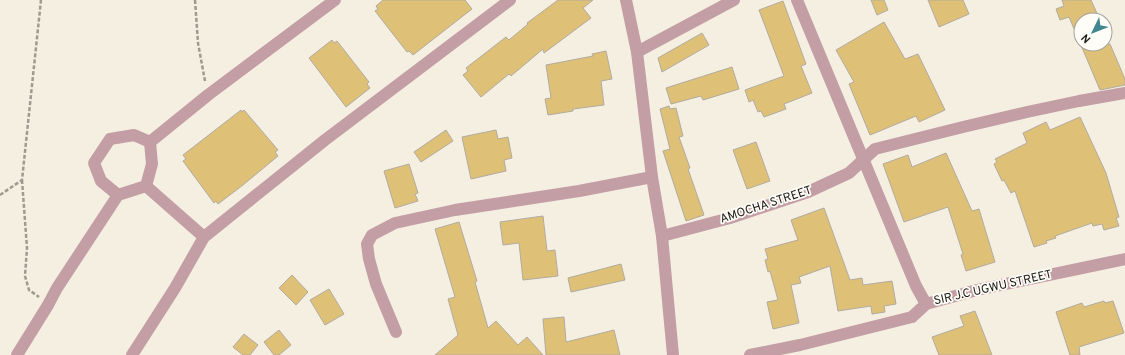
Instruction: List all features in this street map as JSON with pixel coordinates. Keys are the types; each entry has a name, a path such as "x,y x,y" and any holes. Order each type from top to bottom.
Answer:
{"street":[{"path":"150,142 208,95 335,0"},
{"path":"132,355 176,288 204,237 325,140 510,0"},
{"path":"626,0 637,52 652,178 662,236 673,355"},
{"path":"637,52 734,0"},
{"path":"797,0 916,286 926,304"},
{"name":"AMOCHA STREET","path":"662,236 730,218 808,192 849,173 875,149 963,127 1079,101 1125,93"},
{"path":"118,195 101,181 94,163 110,139 134,135 150,142"},
{"path":"146,186 152,164 150,142"},
{"path":"396,332 376,284 369,259 367,244 372,235 395,223 455,210 652,178"},
{"path":"146,186 204,237"},
{"path":"17,355 57,288 118,195 146,186"},
{"name":"SIR J.C UGWU STREET","path":"750,355 800,345 912,317 926,304 978,290 1125,259"}],"path":[{"path":"40,0 22,180 27,248 25,276 30,290 48,305"},
{"path":"195,0 198,43 208,95"},
{"path":"0,195 22,180"}],"building":[{"path":"383,0 465,0 472,9 413,55 409,51 407,52 375,11 378,9 376,6"},
{"path":"558,0 593,0 583,8 591,18 544,53 543,49 511,76 509,74 481,97 463,75 468,71 466,68 506,37 509,40 528,24 527,23"},
{"path":"871,0 884,0 888,10 877,15"},
{"path":"928,0 963,0 969,14 939,27"},
{"path":"1062,0 1091,0 1096,12 1073,12 1073,26 1069,17 1060,20 1056,9 1064,6"},
{"path":"783,1 806,64 801,66 812,93 784,104 786,109 764,117 761,111 758,112 753,100 749,102 745,90 784,76 759,10"},
{"path":"884,22 905,59 918,54 945,110 919,122 916,116 870,135 849,84 854,82 836,50"},
{"path":"702,33 709,45 662,72 658,58"},
{"path":"332,40 334,43 337,41 369,82 367,84 370,88 346,107 309,58"},
{"path":"606,51 612,79 601,81 604,105 573,109 573,111 548,115 545,99 551,98 546,65 593,56 592,54"},
{"path":"1113,51 1125,79 1125,85 1100,90 1084,52"},
{"path":"732,67 739,89 703,100 701,96 671,104 666,88"},
{"path":"669,106 670,109 676,108 683,136 679,137 704,215 686,221 663,151 670,149 660,109"},
{"path":"241,110 242,112 244,110 278,150 275,152 278,156 218,204 216,201 214,203 183,161 186,159 183,155"},
{"path":"1080,117 1106,173 1119,217 1116,218 1119,226 1104,230 1102,224 1093,226 1092,223 1055,236 1056,238 1046,241 1047,243 1034,247 1015,191 1011,193 1004,180 1002,181 994,164 997,162 995,159 1027,143 1023,133 1046,122 1050,130"},
{"path":"446,130 453,141 421,162 414,152"},
{"path":"496,130 498,139 508,137 512,158 504,160 506,171 471,179 462,137"},
{"path":"756,142 770,181 747,189 733,150"},
{"path":"946,153 972,211 979,209 995,262 966,271 961,255 963,254 948,207 904,222 883,164 908,155 912,167"},
{"path":"409,164 418,193 415,194 418,201 395,208 384,171"},
{"path":"824,208 850,280 862,278 863,285 892,281 896,304 884,306 885,312 872,314 871,306 838,311 830,266 799,277 801,283 791,285 799,323 773,329 767,302 778,300 770,271 768,272 765,260 768,259 765,249 798,240 791,220"},
{"path":"543,216 547,251 555,250 558,276 523,280 519,243 503,245 500,222"},
{"path":"459,222 477,281 475,282 488,328 496,321 518,345 527,337 543,355 435,355 458,335 448,299 455,297 435,229"},
{"path":"621,264 625,280 571,292 568,278"},
{"path":"292,275 308,292 296,305 279,288"},
{"path":"329,289 344,314 325,325 310,300"},
{"path":"1104,301 1105,303 1113,301 1124,333 1079,347 1080,355 1070,355 1056,312 1082,303 1084,307"},
{"path":"975,311 992,355 939,355 932,337 964,326 960,316"},
{"path":"564,317 566,342 614,330 620,355 546,355 543,319"},
{"path":"279,330 291,345 279,355 274,355 264,342"},
{"path":"244,334 258,345 250,355 243,355 233,347"}]}
